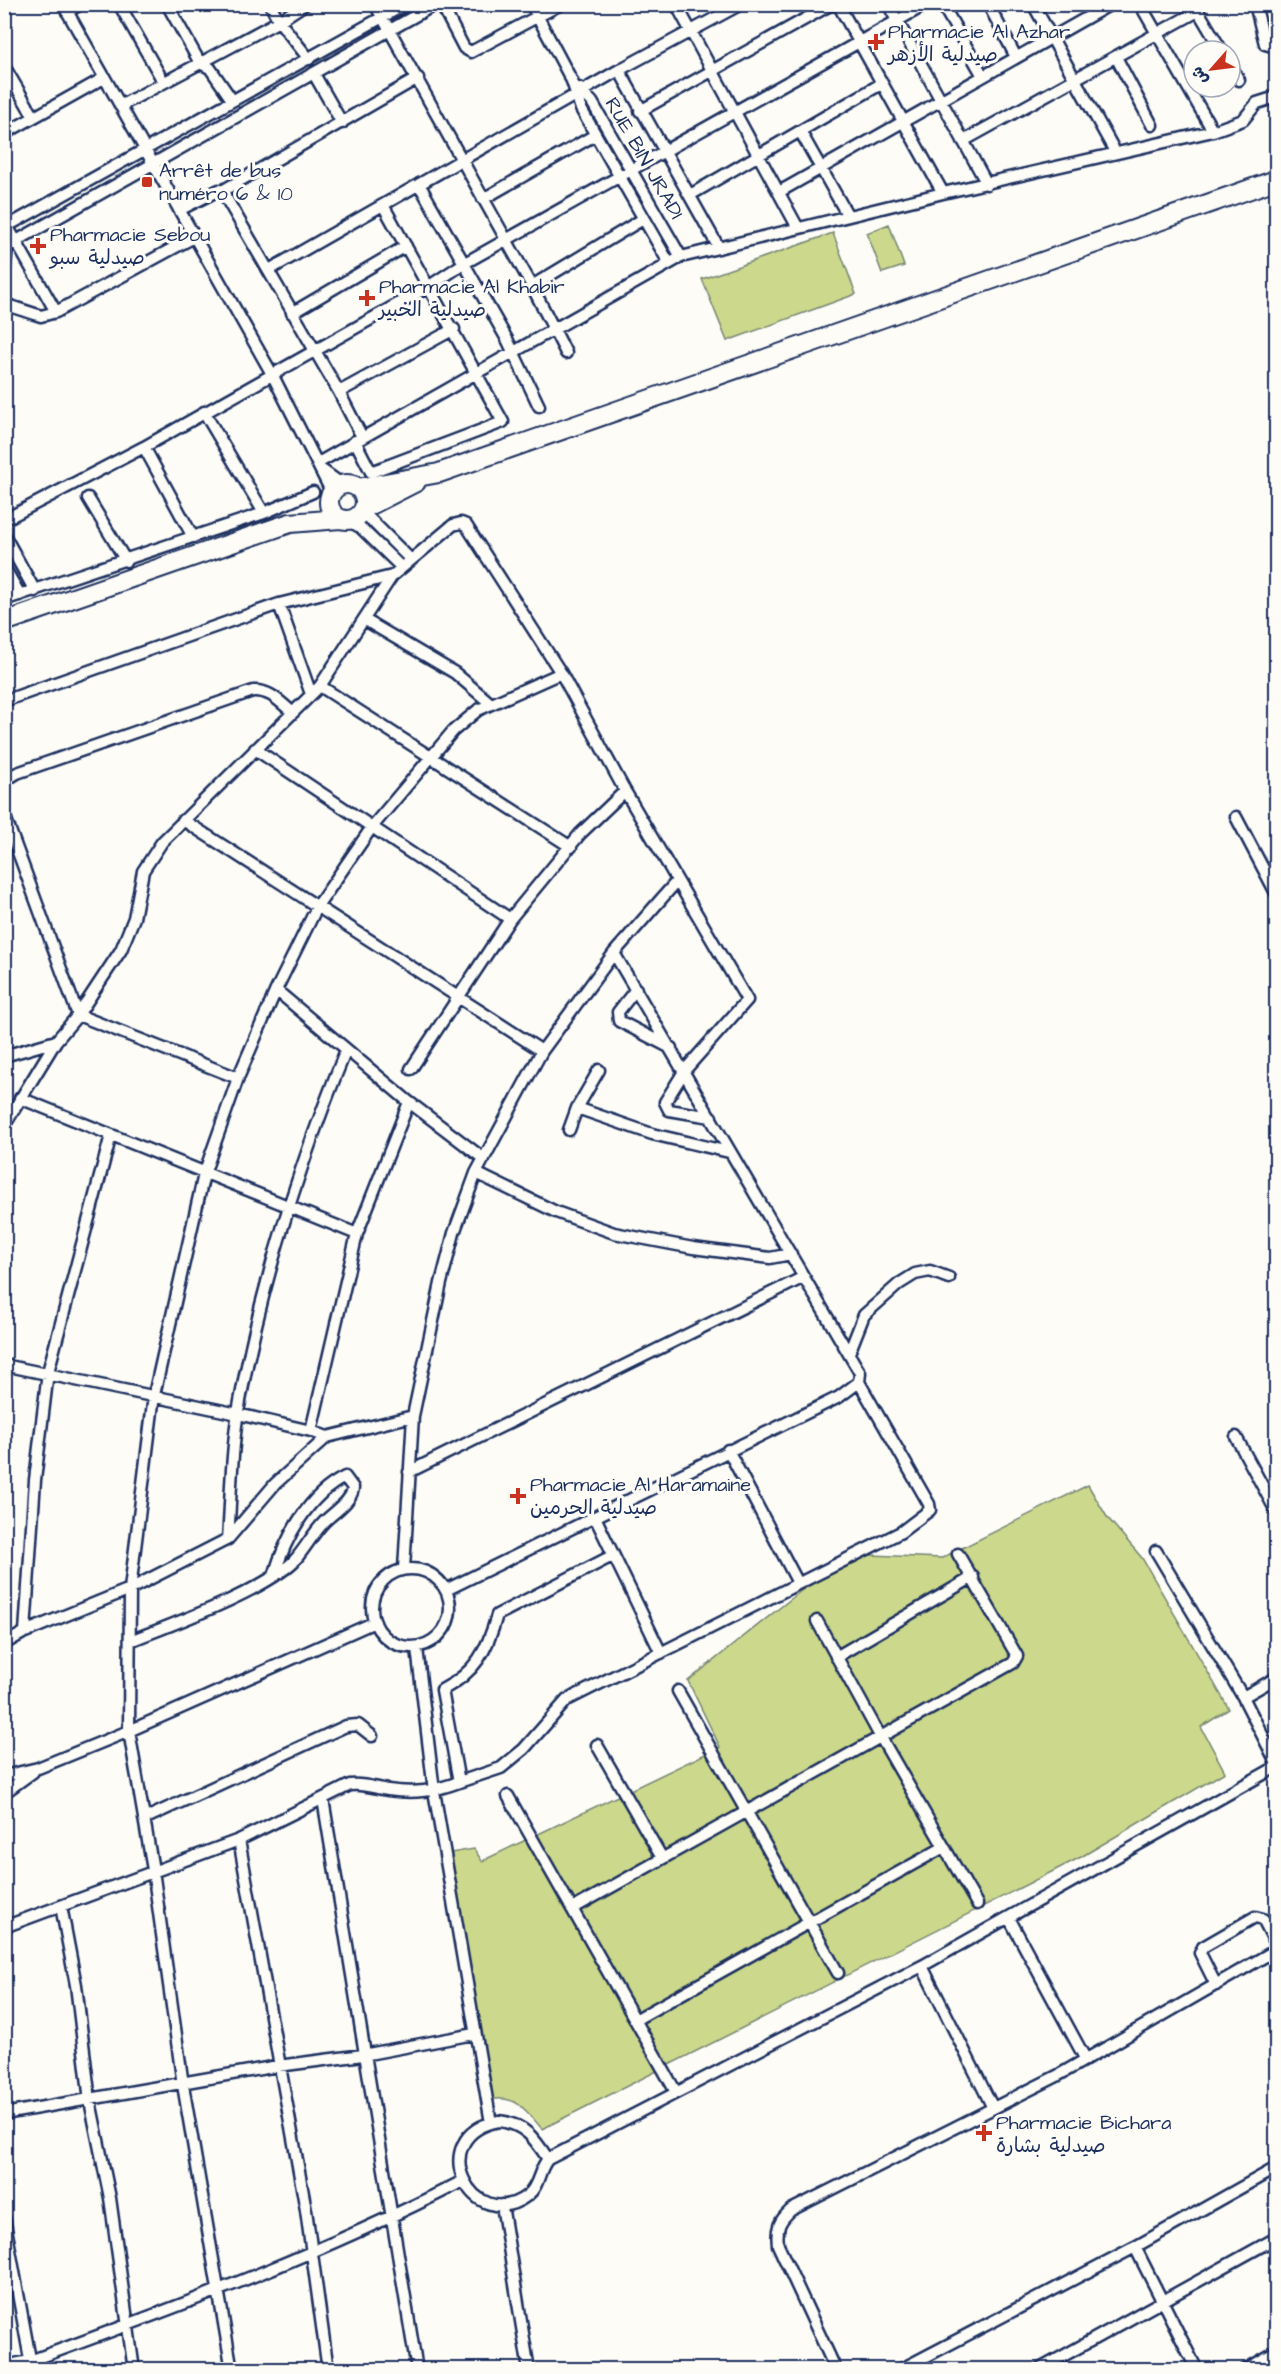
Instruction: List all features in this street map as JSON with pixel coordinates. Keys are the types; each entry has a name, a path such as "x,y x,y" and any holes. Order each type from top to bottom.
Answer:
{"main road":[{"path":"4,622 290,522 353,515 428,476 1276,180"},
{"path":"290,522 335,491 428,476"},
{"path":"335,491 363,493 353,515"},
{"path":"335,491 331,509 353,515"}],"street":[{"path":"4,600 335,491 272,374 65,8 80,4"},
{"path":"119,4 163,81"},
{"path":"167,4 200,63 210,68 232,100"},
{"path":"270,4 279,21 309,59"},
{"path":"120,106 279,21 305,4"},
{"path":"375,4 566,353"},
{"path":"4,275 8,245 5,225 406,4"},
{"path":"8,245 390,32 436,4"},
{"path":"441,4 464,48 471,52 561,4"},
{"name":"RUE BIN JRADI","path":"531,4 579,93 595,135 669,263"},
{"path":"676,4 733,113 798,228"},
{"path":"269,270 619,70 692,32 729,7 741,4"},
{"path":"640,111 832,4"},
{"path":"838,4 943,193"},
{"path":"888,4 987,184"},
{"path":"4,520 144,447 428,287 463,264 927,4"},
{"path":"942,4 983,76"},
{"path":"988,4 1016,57"},
{"path":"1033,4 1113,148"},
{"path":"779,192 943,102 983,76 1111,4"},
{"path":"1140,4 1213,131"},
{"path":"1257,5 1265,44 1276,47"},
{"path":"963,141 1157,34 1196,8 1215,39"},
{"path":"1116,57 1152,125"},
{"path":"4,66 34,117"},
{"path":"619,70 719,248"},
{"path":"314,74 342,123"},
{"path":"4,134 104,78"},
{"path":"179,210 219,189 222,191 417,78"},
{"path":"690,195 881,84"},
{"name":"RUE BIN JRADI","path":"579,93 592,102 681,257"},
{"path":"320,466 358,439 681,257 943,193 1213,131 1243,120 1261,100 1276,97"},
{"path":"800,131 848,216"},
{"path":"483,200 595,135"},
{"path":"419,184 514,353 539,406"},
{"path":"222,191 339,392 371,472 501,424 502,418 383,205"},
{"path":"531,286 644,219"},
{"path":"4,304 41,316 56,312 194,237"},
{"path":"8,245 56,312"},
{"path":"292,313 406,246"},
{"path":"339,392 454,329"},
{"path":"204,412 264,513"},
{"path":"144,447 193,537"},
{"path":"88,498 126,561"},
{"path":"353,515 410,559"},
{"path":"353,515 360,527 401,567"},
{"path":"4,1126 56,1041 78,1015 128,935 143,871 162,842 320,686 392,576 453,525 461,523 466,525 561,673 625,791 747,1000 685,1070 667,1098 665,1106 669,1110 711,1117"},
{"path":"4,535 35,591"},
{"path":"4,567 20,595"},
{"path":"4,701 279,604 392,576"},
{"path":"279,604 311,694"},
{"path":"365,620 455,673 490,703"},
{"path":"232,2370 183,2085 153,1870 129,1731 130,1589 154,1395 204,1174 238,1078 276,990 317,907 372,827 465,719 490,703 561,673"},
{"path":"320,686 571,847"},
{"path":"4,781 16,773 253,691 263,690 292,712"},
{"path":"255,749 510,919"},
{"path":"411,1069 510,919 571,847 625,791"},
{"path":"4,814 78,1015 238,1078"},
{"path":"1236,817 1276,893"},
{"path":"183,820 542,1051"},
{"path":"404,1569 413,1416 441,1283 454,1233 476,1173 542,1051 614,953 677,881"},
{"path":"4,1927 238,1840 350,1785 361,1784 400,1792 434,1791 501,1768 524,1749 567,1700 901,1532 930,1510 915,1477 859,1382 860,1373 849,1353 729,1152 685,1070 614,953"},
{"path":"636,989 618,1012 620,1021 671,1048"},
{"path":"276,990 409,1102 484,1159"},
{"path":"4,1056 56,1041"},
{"path":"228,1539 238,1414 259,1317 288,1205 316,1122 346,1050"},
{"path":"569,1130 577,1108 598,1070"},
{"path":"20,1098 357,1234"},
{"path":"311,1431 357,1234 409,1102"},
{"path":"577,1108 652,1134 729,1152"},
{"path":"25,1632 35,1480 48,1372 111,1135"},
{"path":"476,1173 556,1212 614,1233 693,1248 770,1258 791,1254"},
{"path":"849,1353 864,1315 899,1284 915,1274 930,1272 949,1278"},
{"path":"409,1472 804,1277"},
{"path":"4,1365 154,1395 311,1431 327,1437"},
{"path":"446,1590 839,1397 859,1382"},
{"path":"4,1644 25,1632 130,1589 228,1539 275,1484 327,1437 413,1416"},
{"path":"1236,1437 1276,1511"},
{"path":"728,1450 798,1583"},
{"path":"130,1641 182,1621 274,1576 294,1560 318,1528 349,1499 353,1493 350,1480 345,1477 338,1481 310,1507 282,1550 274,1576"},
{"path":"595,1517 661,1653"},
{"path":"1156,1551 1243,1697 1276,1762"},
{"path":"572,1910 1013,1663 1017,1656 958,1554"},
{"path":"423,1695 442,1690 468,1674 489,1645 497,1616 612,1556"},
{"path":"404,1569 417,1569 429,1573 446,1590 450,1604 449,1617 444,1630 434,1640 417,1648 398,1645 388,1640 375,1622 372,1608 374,1594 386,1578 404,1569"},
{"path":"836,1657 973,1577"},
{"path":"817,1621 977,1904"},
{"path":"4,1776 38,1768 129,1731 375,1622"},
{"path":"417,1648 434,1791 491,2123"},
{"path":"1243,1697 1276,1677"},
{"path":"442,1690 459,1782"},
{"path":"678,1691 838,1972"},
{"path":"144,1820 346,1726 358,1725 372,1736"},
{"path":"597,1745 662,1858"},
{"path":"548,2159 536,2140 520,2126 510,2122 491,2123 477,2128 462,2148 459,2160 463,2181 474,2196 487,2203 501,2205 517,2202 530,2193 548,2159 922,1966 1276,1767"},
{"path":"4,1793 38,1768"},
{"path":"508,1796 676,2092"},
{"path":"323,1799 363,2055 393,2217 417,2370"},
{"path":"238,1840 306,2210 328,2370"},
{"path":"635,2020 944,1847"},
{"path":"61,1906 76,1985 90,2101 110,2198 134,2370"},
{"path":"1216,1985 1200,1953 1203,1947 1255,1917 1263,1919 1276,1944"},
{"path":"1009,1918 1086,2060"},
{"path":"836,2370 778,2245 778,2225 791,2211 1086,2060 1276,1950"},
{"path":"922,1966 993,2108"},
{"path":"4,2114 183,2085 278,2066 363,2055 474,2034"},
{"path":"900,2370 1136,2247 1276,2168"},
{"path":"4,2366 31,2365 126,2325 311,2253 393,2217 463,2181"},
{"path":"501,2205 529,2370"},
{"path":"4,2217 31,2365"},
{"path":"1038,2370 1276,2238"},
{"path":"1136,2247 1197,2370"},
{"path":"1245,2370 1276,2352"}],"green space":[{"path":"889,224 904,266 882,273 867,233"},
{"path":"833,233 856,294 727,341 702,279"},
{"path":"1088,1485 1107,1517 1142,1558 1229,1709 1201,1727 1225,1772 1081,1857 542,2129 520,2105 506,2099 489,2100 450,1853 474,1849 482,1861 720,1747 688,1681 802,1590 842,1564 871,1555 942,1558"}],"place":[{"name":"Pharmacie Al Azhar صيدلية الأزهر","path":"876,42"},
{"name":"Arrêt de bus numéro 6 & 10","path":"147,182"},
{"name":"Pharmacie Sebou صيدلية سبو","path":"38,246"},
{"name":"Pharmacie Al Khabir صيدلية الخبير","path":"367,298"},
{"name":"Pharmacie Al Haramaine صيدلية الحرمين","path":"518,1496"},
{"name":"Pharmacie Bichara صيدلية بشارة","path":"984,2133"}]}
